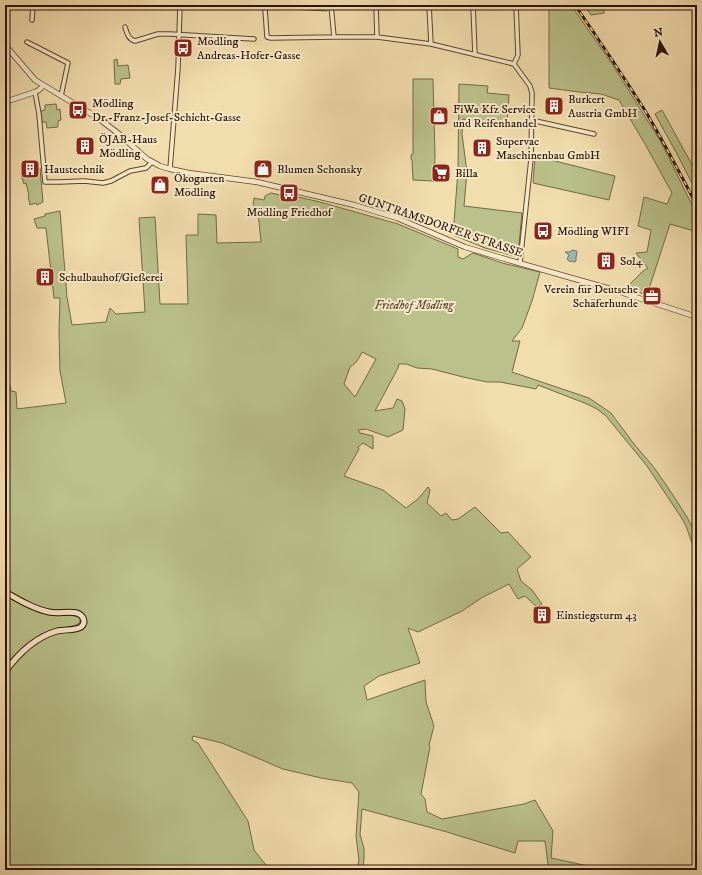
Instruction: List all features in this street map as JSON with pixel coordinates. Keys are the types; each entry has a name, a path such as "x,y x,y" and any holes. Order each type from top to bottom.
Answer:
{"main road":[{"path":"5,592 42,611 55,613 73,612 83,616 84,621 83,625 77,628 58,631 39,640 15,659 5,672"}],"street":[{"path":"32,20 34,5"},
{"path":"170,169 178,68 180,5"},
{"path":"331,5 334,37"},
{"path":"376,5 377,37"},
{"path":"429,5 431,44"},
{"path":"473,5 475,55"},
{"path":"514,64 518,55 516,5"},
{"path":"265,9 267,37 271,38 377,37 431,44 514,64 530,86 532,93 531,159 520,263"},
{"path":"125,27 129,38 135,41 158,34 254,39"},
{"path":"27,42 68,63 61,96"},
{"name":"GUNTRAMSDORFER STRASSE","path":"5,45 35,80 98,118 152,162 170,169 257,182 354,205 397,218 465,246 498,257 614,290 697,317"},
{"path":"5,102 40,90 43,86"},
{"path":"35,92 39,114 44,182 84,181 103,183 111,181 130,171 146,168 152,162"},
{"path":"531,120 594,134"}],"green space":[{"path":"218,5 326,5 327,11"},
{"path":"549,5 571,5 612,64 661,142 697,215 697,237 694,231 670,224 647,295 626,288 648,268 636,253 647,252 651,230 638,226 644,197 667,204 672,193 619,100 601,94 549,88"},
{"path":"584,5 603,5 604,13 591,15"},
{"path":"117,59 118,66 128,65 130,78 121,79 120,84 115,84 114,60"},
{"path":"413,79 433,79 435,156 434,181 413,180 411,155 413,154"},
{"path":"459,84 488,86 487,93 509,95 507,123 463,119 462,134 467,172 464,206 522,213 517,256 485,248 453,235 458,171"},
{"path":"56,104 57,110 60,109 61,120 58,121 58,127 47,128 46,122 42,122 41,111 45,110 45,105"},
{"path":"662,110 697,174 697,193 655,114"},
{"path":"535,156 615,176 609,200 533,183"},
{"path":"40,168 43,202 37,205 36,203 30,205 26,183 24,184 21,174"},
{"name":"Friedhof Mödling","path":"271,193 280,195 281,193 320,202 398,224 458,249 458,257 463,259 473,253 502,263 540,272 532,301 522,328 512,341 520,341 512,372 589,398 611,413 667,486 687,517 697,536 697,557 686,526 681,517 647,466 606,416 587,404 538,385 536,389 500,382 487,382 432,369 417,368 406,364 399,364 375,411 393,408 397,399 402,401 405,409 403,430 388,437 366,429 358,430 360,433 373,436 373,449 363,443 358,447 359,449 344,476 383,490 406,508 418,499 428,487 430,490 427,503 441,516 446,513 452,520 458,519 475,507 501,533 508,532 531,557 517,569 521,581 532,590 542,604 537,607 525,596 518,599 509,584 483,597 462,611 418,632 408,628 420,663 379,676 364,686 367,700 425,680 426,702 434,726 429,745 430,747 421,794 425,799 427,812 442,819 524,804 535,800 553,831 551,858 607,870 560,870 552,868 548,864 545,841 518,841 515,853 447,832 362,809 360,835 364,848 364,858 363,870 357,870 359,860 356,836 359,792 352,783 321,778 283,769 222,743 193,736 192,740 198,743 248,821 254,850 265,864 273,870 5,870 5,675 15,662 36,644 62,632 81,629 86,624 85,616 79,611 44,609 5,590 5,359 11,391 16,392 17,409 66,403 60,371 60,298 54,298 46,228 37,228 34,219 45,216 45,214 60,211 67,297 72,325 106,322 110,308 116,314 145,312 139,218 155,217 160,304 188,304 186,235 198,235 198,214 216,215 217,243 261,242 258,212 253,204 254,198 264,200 265,196","holes":["362,352 376,359 355,397 344,384 350,367 356,362"]},
{"path":"5,595 30,608 50,615 76,616 80,618 80,622 72,626 56,629 34,639 21,648 5,666"}],"water":[{"path":"572,250 577,251 575,262 567,259 569,255 565,252 570,252"}],"railway":[{"path":"575,5 646,112 697,206"}],"place":[{"name":"Mödling Andreas-Hofer-Gasse","path":"183,48"},
{"name":"Burkert Austria GmbH","path":"554,106"},
{"name":"Mödling Dr.-Franz-Josef-Schicht-Gasse","path":"78,110"},
{"name":"FiWa Kfz Service und Reifenhandel","path":"439,116"},
{"name":"ÖJAB-Haus Mödling","path":"85,146"},
{"name":"Supervac Maschinenbau GmbH","path":"482,148"},
{"name":"Haustechnik","path":"30,169"},
{"name":"Blumen Schonsky","path":"263,169"},
{"name":"Billa","path":"441,173"},
{"name":"Ökogarten Mödling","path":"160,185"},
{"name":"Mödling Friedhof","path":"289,193"},
{"name":"Mödling WIFI","path":"543,231"},
{"name":"Sol4","path":"606,261"},
{"name":"Schulbauhof/Gießerei","path":"45,277"},
{"name":"Verein für Deutsche Schäferhunde","path":"652,296"},
{"name":"Einstiegsturm 43","path":"542,615"}]}
